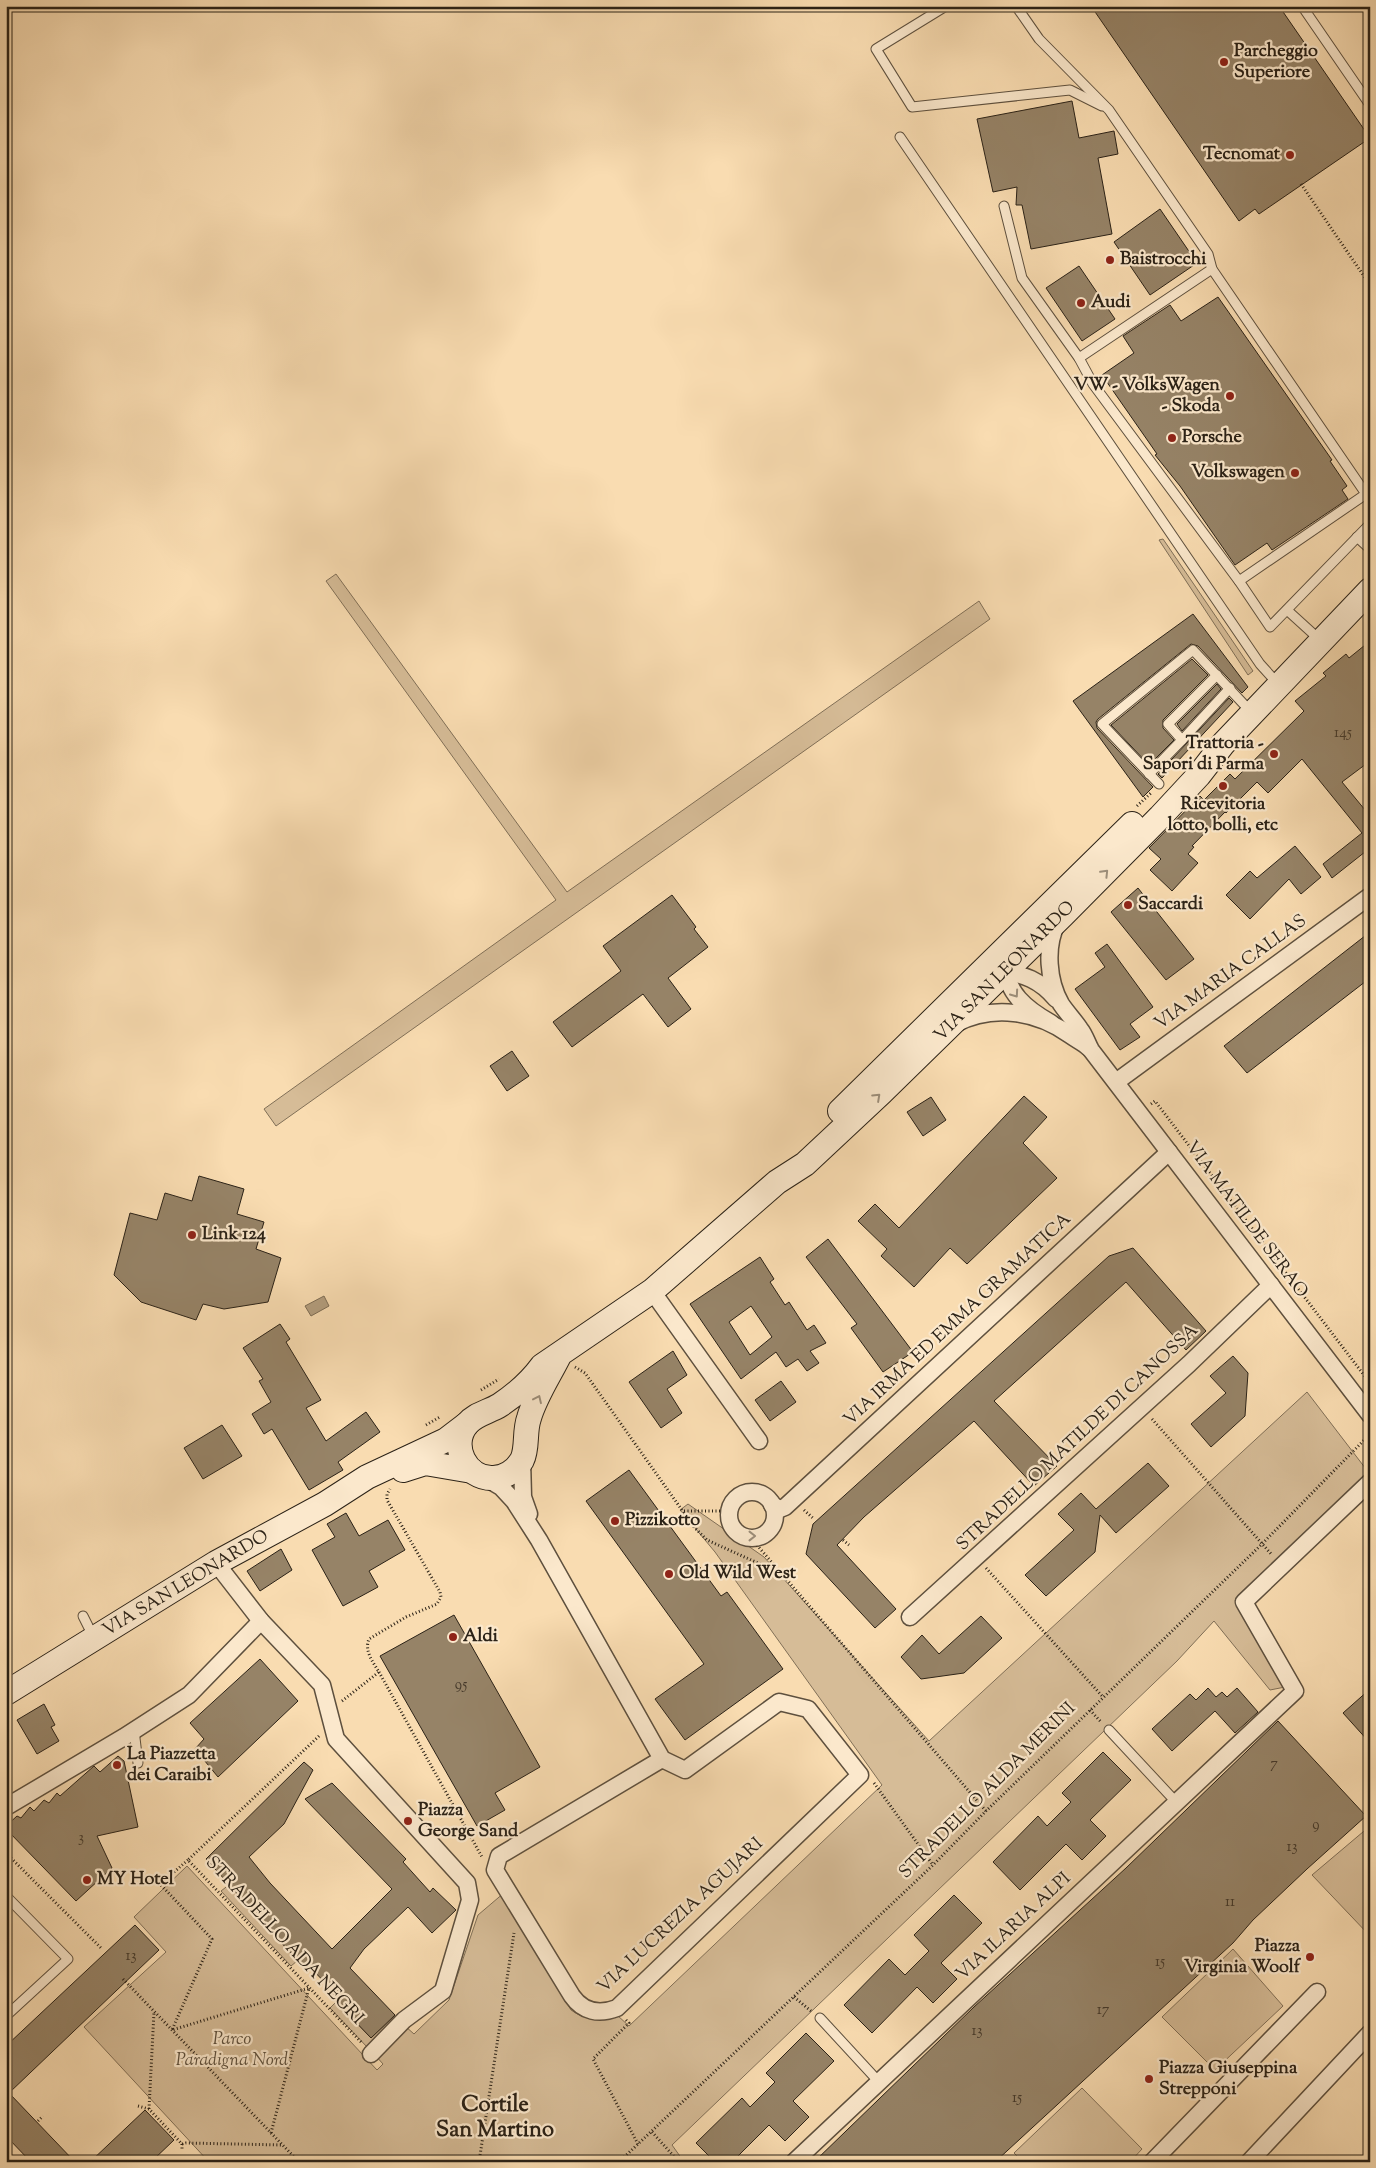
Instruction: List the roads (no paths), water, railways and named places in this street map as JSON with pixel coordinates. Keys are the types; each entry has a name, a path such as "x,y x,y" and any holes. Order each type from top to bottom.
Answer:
{"main road":[{"name":"VIA SAN LEONARDO","path":"6,1693 216,1563 325,1504 367,1478 446,1440 476,1410 500,1406 535,1375 542,1366 652,1291 774,1185 805,1164 946,1031 1063,916 1196,779 1223,744 1370,590"},
{"name":"VIA SAN LEONARDO","path":"774,1185 794,1158 1095,858 1187,772 1223,744"},
{"path":"524,1451 523,1432 508,1416 497,1412 476,1410 461,1433 459,1443 460,1454 465,1464 477,1474 491,1478 509,1473 524,1451 528,1419 559,1356"},
{"name":"VIA SAN LEONARDO","path":"367,1478 425,1463 477,1474"}],"street":[{"path":"918,1033 952,1011 992,972 1006,972 1010,955 1065,899 1095,858"},
{"name":"VIA MARIA CALLAS","path":"1116,1082 1370,896"},
{"name":"VIA MATILDE SERAO","path":"1063,916 1054,932 1050,962 1054,988 1064,1008"},
{"name":"VIA MATILDE SERAO","path":"1091,1050 1031,1010 1015,995 1009,984 1006,972 1022,974 1037,980 1064,1008 1081,1030 1091,1050 1370,1415"},
{"name":"VIA MATILDE SERAO","path":"946,1031 968,1019 1004,1013 1029,1015 1051,1023"},
{"name":"VIA IRMA ED EMMA GRAMATICA","path":"772,1505 780,1509 793,1499 1169,1152"},
{"name":"STRADELLO MATILDE DI CANOSSA","path":"910,1617 1142,1407 1271,1285"},
{"path":"652,1291 759,1441"},
{"path":"524,1451 523,1497 539,1540"},
{"path":"477,1474 501,1487 514,1501 539,1540 662,1759"},
{"name":"VIA ILARIA ALPI","path":"794,2162 1295,1691 1244,1602 1370,1482"},
{"path":"757,1492 764,1496 772,1505 775,1514 770,1529 761,1535 750,1537 735,1530 730,1523 729,1511 732,1502 745,1493 757,1492"},
{"path":"216,1563 261,1621 322,1686 336,1739 466,1883 470,1900 443,1991 404,2020 371,2054"},
{"path":"6,1807 125,1732 188,1695 261,1621"},
{"name":"VIA LUCREZIA AGUJARI","path":"779,1702 808,1709 860,1775 617,2008 608,2012 587,2010 578,2005 495,1870 499,1856 662,1759 684,1770 779,1702"},
{"path":"1152,2162 1317,1992"},
{"path":"1249,2162 1370,2033"}],"lane":[{"path":"946,6 876,49 912,107 1070,90 1109,110"},
{"path":"1016,6 1039,39 1109,110 1208,254 1212,269 1368,497 1239,581"},
{"path":"1302,6 1370,105"},
{"path":"900,138 1260,664 1279,685"},
{"path":"1004,206 1022,278 1079,358 1093,384 1239,581 1270,627 1370,524"},
{"path":"1079,358 1212,269"},
{"path":"1357,537 1370,549"},
{"path":"1287,610 1321,641"},
{"path":"1159,784 1102,724 1193,650 1252,713"},
{"path":"1182,740 1168,724 1217,675"},
{"path":"1150,774 1230,688"},
{"path":"83,1616 95,1638"},
{"path":"1109,1730 1176,1802"},
{"path":"125,1732 138,1763"},
{"path":"6,1896 68,1959 6,2016"},
{"path":"820,2018 879,2082"}],"place":[{"name":"Parcheggio Superiore","path":"1224,62"},
{"name":"Tecnomat","path":"1290,155"},
{"name":"Baistrocchi","path":"1110,260"},
{"name":"Audi","path":"1081,303"},
{"name":"VW - VolksWagen - Skoda","path":"1230,396"},
{"name":"Porsche","path":"1172,438"},
{"name":"Volkswagen","path":"1295,473"},
{"name":"Trattoria - Sapori di Parma","path":"1274,754"},
{"name":"Ricevitoria lotto, bolli, etc","path":"1223,786"},
{"name":"Saccardi","path":"1128,905"},
{"name":"Link 124","path":"192,1235"},
{"name":"Pizzikotto","path":"615,1521"},
{"name":"Old Wild West","path":"669,1574"},
{"name":"Aldi","path":"453,1637"},
{"name":"La Piazzetta dei Caraibi","path":"117,1765"},
{"name":"Piazza George Sand","path":"408,1821"},
{"name":"MY Hotel","path":"87,1880"},
{"name":"Piazza Virginia Woolf","path":"1310,1957"},
{"name":"Piazza Giuseppina Strepponi","path":"1149,2079"}],"district":[{"name":"Cortile San Martino","path":"495,2118"}],"park label":[{"name":"Parco Paradigna Nord","path":"232,2050"}]}
